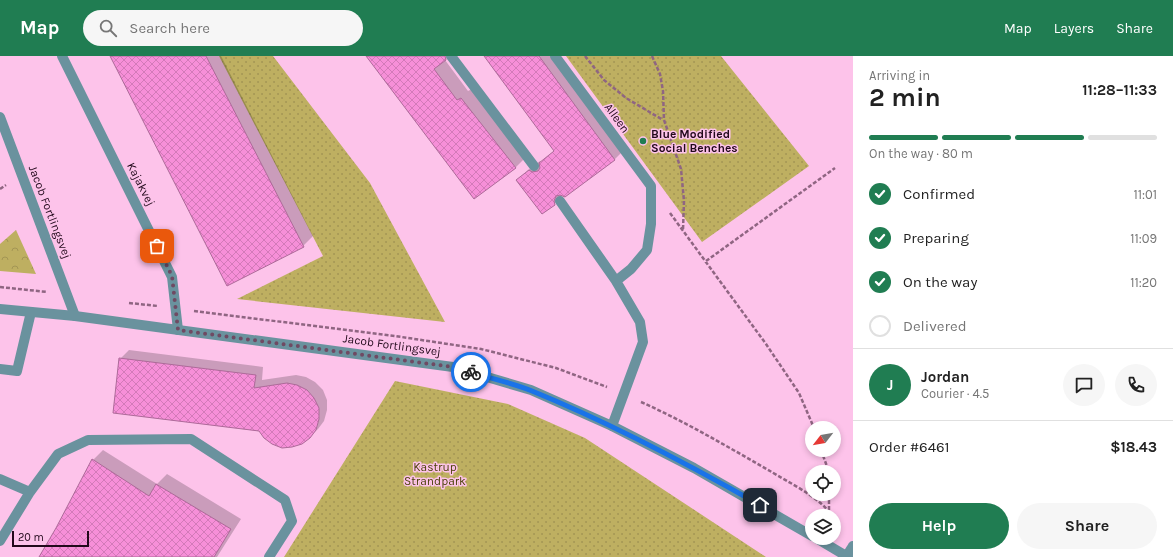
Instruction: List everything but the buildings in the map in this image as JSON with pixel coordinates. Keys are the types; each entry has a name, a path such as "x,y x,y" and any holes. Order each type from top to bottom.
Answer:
{"street":[{"name":"Kajakvej","path":"62,56 172,276 178,330"},
{"path":"451,56 534,166"},
{"name":"Alleen","path":"555,56 651,186 652,224 647,250 631,268 616,281"},
{"name":"Jacob Fortlingsvej","path":"0,117 75,316"},
{"path":"560,201 616,281 640,322 644,342 612,426"},
{"name":"Jacob Fortlingsvej","path":"0,309 75,316 453,367 531,390 612,426 694,468 805,532"},
{"path":"0,369 17,372 31,312"},
{"path":"0,541 30,492 58,454 88,440 191,438 286,500 292,521 269,557"},
{"path":"0,479 30,492"},
{"path":"827,545 847,557 853,546"}],"path":[{"path":"585,56 604,80 626,98 664,120"},
{"path":"652,56 660,74 663,91 664,120 681,169 684,201 683,230"},
{"path":"706,262 835,168"},
{"path":"669,211 766,344 799,393 811,421"}],"green space":[{"path":"219,56 273,56 370,183 445,322 237,299 323,256"},
{"path":"566,56 721,56 809,166 702,242"},
{"path":"16,230 36,274 0,271 0,244"},
{"name":"Kastrup Strandpark","path":"395,381 508,404 585,438 766,557 284,557"}],"way so far":[{"path":"157,246 172,276 178,330 453,367 471,372"}],"place":[{"name":"Blue Modified Social Benches","path":"643,141"}],"route":[{"path":"471,372 531,390 612,426 694,468 760,505"}]}
